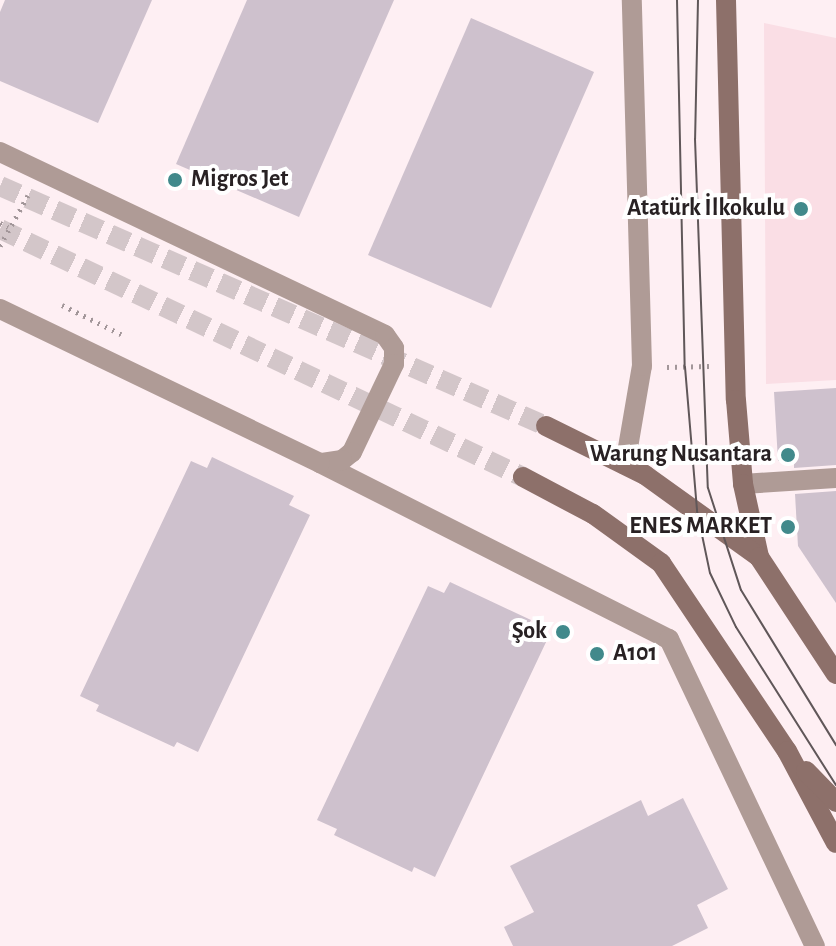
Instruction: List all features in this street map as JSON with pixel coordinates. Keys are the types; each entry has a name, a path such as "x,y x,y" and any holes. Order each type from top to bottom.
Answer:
{"main road":[{"path":"726,0 734,364 743,484 759,557"},
{"path":"546,426 625,465 759,557 828,648 836,674"},
{"path":"523,477 593,514 661,563 787,751 836,843"},
{"path":"787,751 836,802"}],"street":[{"path":"625,465 642,366 632,0"},
{"path":"0,152 385,335 394,348 394,364 352,452 342,460 320,463"},
{"path":"0,309 320,463 669,639 815,946"},
{"path":"743,484 836,478"}],"path":[{"path":"0,246 21,201 36,195"},
{"path":"0,223 8,227"},
{"path":"58,303 116,330 127,341"},
{"path":"642,366 734,364"}],"shaded area":[{"name":"Atatürk İlkokulu","path":"764,23 836,38 836,380 766,384"}],"building":[{"path":"5,0 152,0 98,123 0,81 0,12"},
{"path":"247,0 394,0 299,217 176,164"},
{"path":"471,18 594,72 491,308 368,255"},
{"path":"836,388 836,465 794,468 794,460 778,461 774,392"},
{"path":"212,457 294,496 289,505 310,515 198,752 177,742 174,747 96,711 99,705 80,696 191,461 207,468"},
{"path":"836,491 836,603 798,546 795,494"},
{"path":"450,582 531,620 526,630 547,640 435,877 414,867 412,872 334,835 337,829 317,820 428,586 444,593"},
{"path":"683,798 728,889 697,905 708,928 672,946 513,946 504,927 534,912 510,866 641,800 648,816"}],"tunnel":[{"path":"0,186 546,426"},
{"path":"0,229 523,477"}],"tram line":[{"path":"677,0 685,367 697,511 710,573 736,627 836,785"},
{"path":"698,0 695,139 708,488 741,590 836,745"}],"place":[{"name":"Migros Jet","path":"175,180"},
{"name":"Atatürk İlkokulu","path":"801,209"},
{"name":"Warung Nusantara","path":"788,455"},
{"name":"ENES MARKET","path":"788,527"},
{"name":"Şok","path":"563,632"},
{"name":"A101","path":"597,654"}]}
